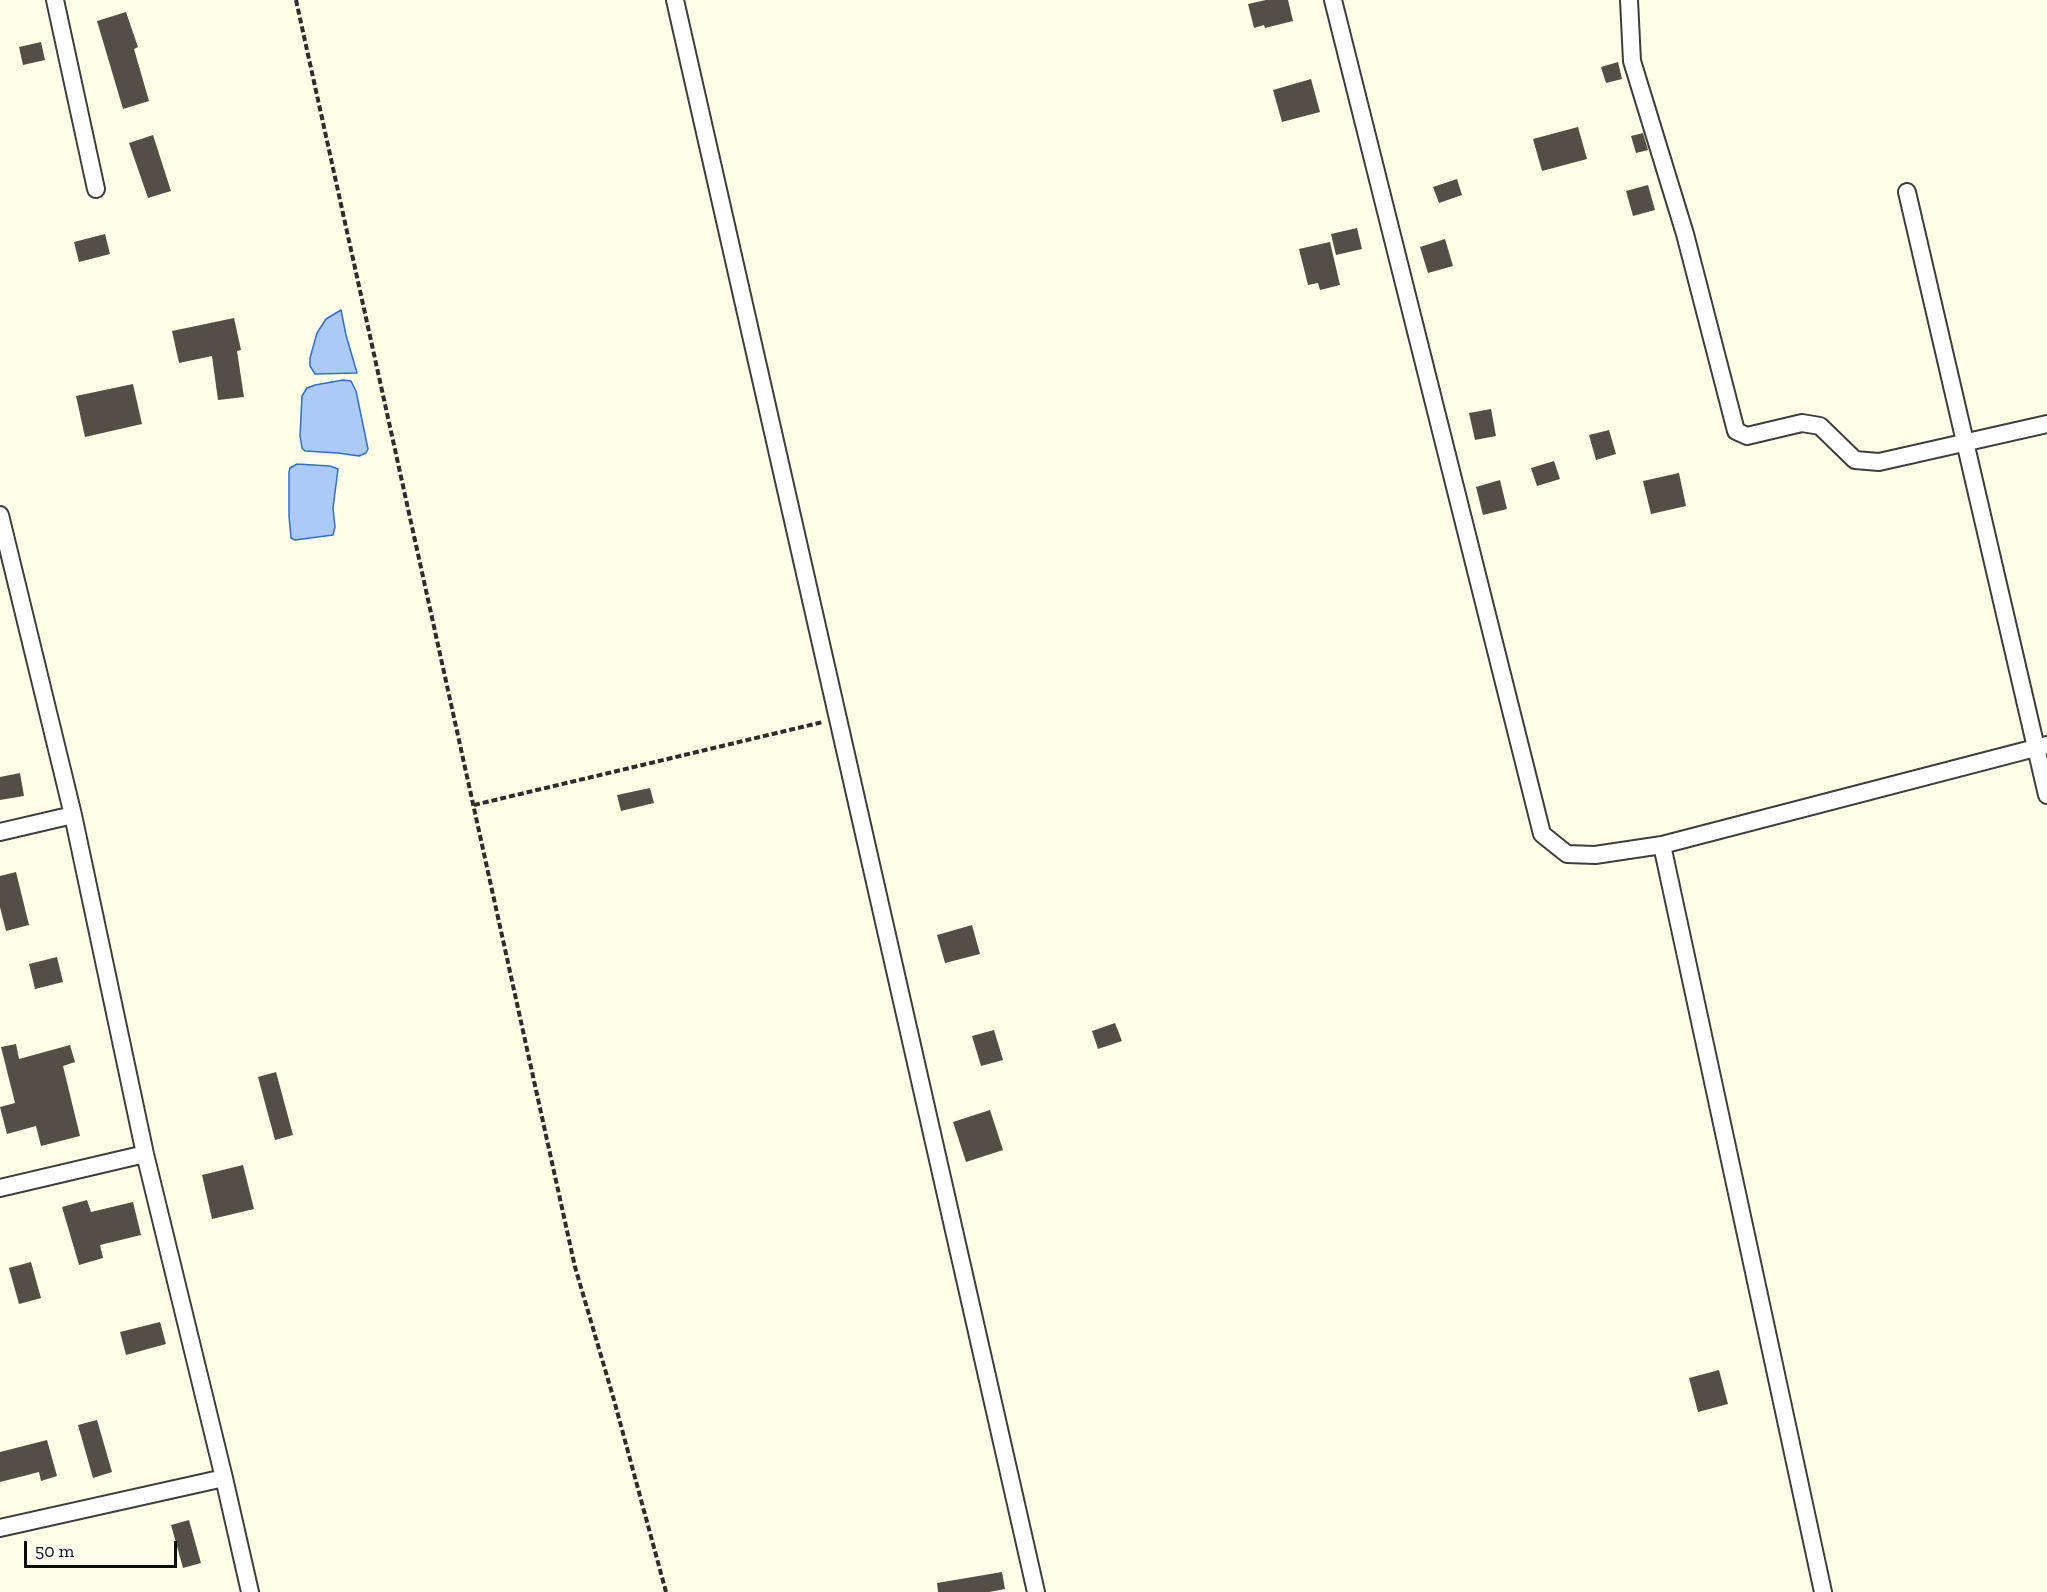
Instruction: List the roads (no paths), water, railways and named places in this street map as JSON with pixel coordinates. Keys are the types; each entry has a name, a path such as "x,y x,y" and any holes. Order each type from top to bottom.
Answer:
{"street":[{"path":"55,0 96,189"},
{"path":"675,0 1036,1592"},
{"path":"1333,0 1542,834 1566,854 1595,855 1662,845 2041,746"},
{"path":"1629,0 1632,61 1685,234 1736,431 1747,436 1802,423 1820,426 1855,460 1879,462 2047,424"},
{"path":"1907,192 1964,442 2041,746 2047,795"},
{"path":"0,515 73,815 145,1154 250,1592"},
{"path":"0,832 73,815"},
{"path":"1662,845 1823,1592"},
{"path":"0,1188 145,1154"},
{"path":"0,1528 224,1478"}],"water":[{"path":"341,310 357,373 315,374 310,366 310,358 317,333 326,319"},
{"path":"343,380 351,381 356,391 368,449 366,453 359,456 305,451 302,448 300,436 302,396 307,388"},
{"path":"297,464 330,466 338,469 333,508 335,527 333,535 295,540 291,538 289,472 290,468"}]}
